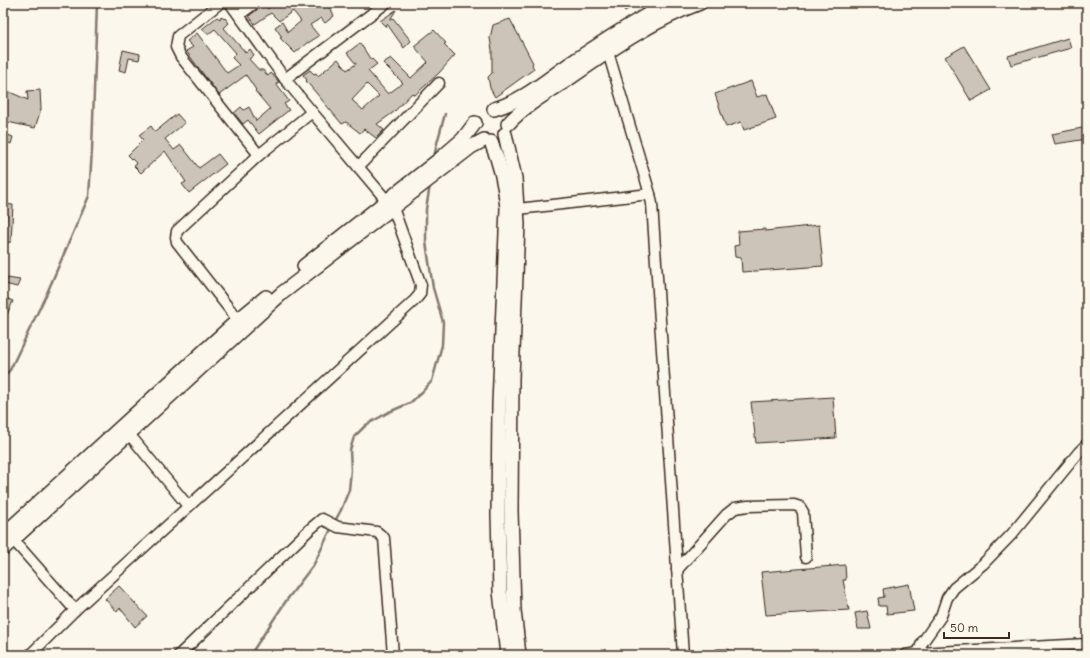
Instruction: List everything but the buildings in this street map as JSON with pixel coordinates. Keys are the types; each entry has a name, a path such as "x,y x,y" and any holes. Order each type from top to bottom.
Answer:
{"main road":[{"path":"3,549 8,535 238,320 338,238 426,182 441,158 462,139 483,114 503,107 522,96 607,38 669,3"},
{"path":"8,535 129,434 281,294 432,171 470,147 487,141 496,141 514,116 608,52 652,24 680,10 700,3"},
{"path":"483,114 504,115 515,178 518,209 511,441 511,511 514,610 519,655"},
{"path":"483,114 475,127 477,135 487,141 500,166 506,192 499,404 498,514 499,584 507,655"}],"street":[{"path":"220,3 178,36 176,46 182,57 259,155"},
{"path":"30,655 75,610 420,294 421,285 390,204 312,112 230,3"},
{"path":"239,15 255,3"},
{"path":"285,78 386,3"},
{"path":"608,52 650,194 671,464 683,655"},
{"path":"358,167 439,83"},
{"path":"238,320 177,242 177,231 259,155 312,112"},
{"path":"518,209 650,194"},
{"path":"129,434 188,506"},
{"path":"918,653 922,643 941,616 947,598 954,588 983,564 1012,534 1087,444"},
{"path":"677,570 726,515 735,508 748,506 794,505 800,507 803,512 806,557"},
{"path":"179,655 321,519 324,519 338,527 378,532 384,538 393,655"},
{"path":"8,535 75,610"},
{"path":"905,655 918,653 1087,644"},
{"path":"718,655 727,655"}],"waterway":[{"path":"3,378 10,370 47,293 89,196 97,3"},
{"path":"434,158 445,114"},
{"path":"334,523 349,490 351,470 350,450 354,437 366,425 389,412 410,403 432,381 442,345 443,322 433,288 426,242 426,209 430,185"},
{"path":"250,655 286,601 314,564 332,527"}]}
